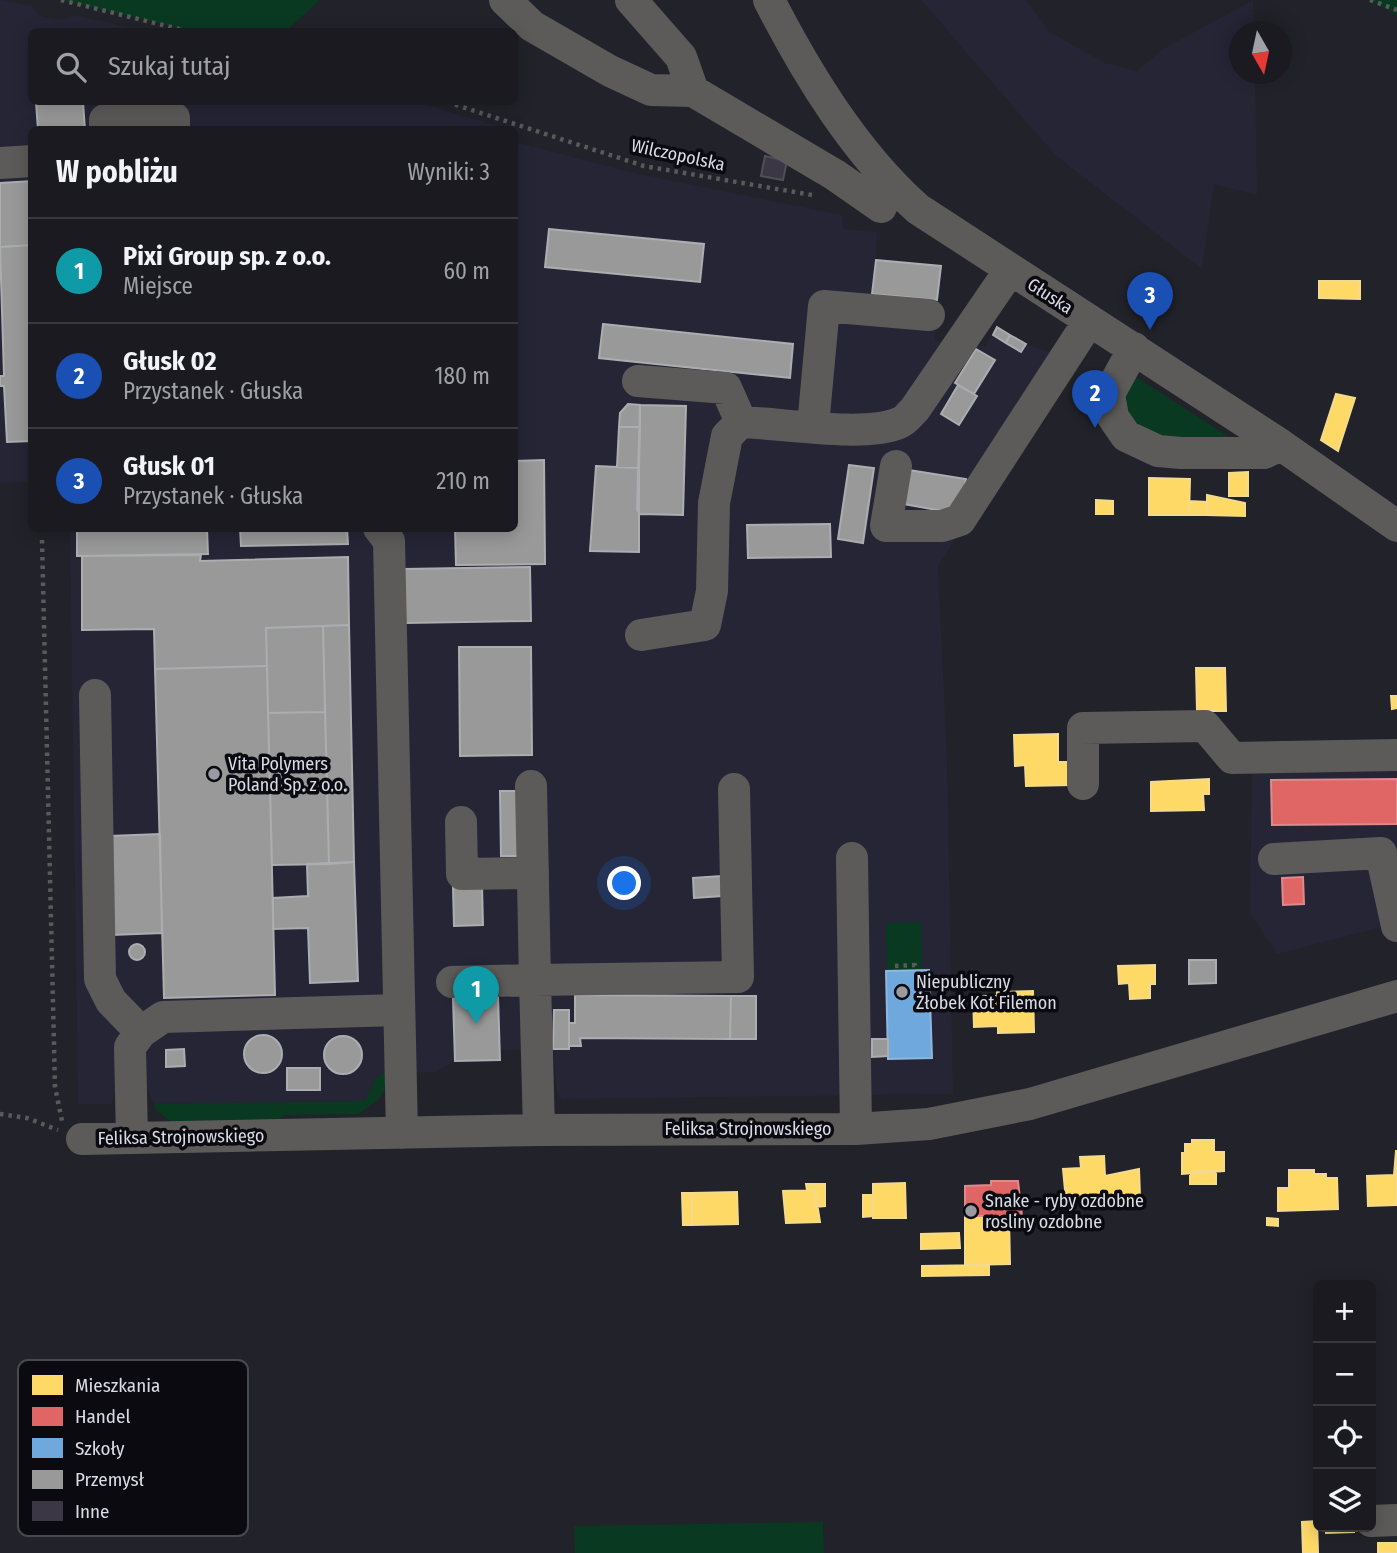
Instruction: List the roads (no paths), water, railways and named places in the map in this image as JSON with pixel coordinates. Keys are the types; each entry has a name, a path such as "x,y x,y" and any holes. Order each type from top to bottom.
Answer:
{"street":[{"path":"505,0 532,26 610,71 651,90 693,91 835,175 881,207"},
{"path":"631,0 681,57 693,91"},
{"name":"Głuska","path":"769,0 815,78 883,174 918,209 1281,445 1397,526"},
{"path":"105,126 104,120 174,118 174,126"},
{"path":"0,163 28,161"},
{"path":"642,635 705,625 712,591 714,503 727,436 741,422 877,428 900,423 915,409 1010,270"},
{"path":"813,426 824,306 929,315"},
{"path":"896,466 886,526 942,526 960,520 1089,321"},
{"path":"1134,348 1109,394 1113,417 1126,436 1158,451 1181,453 1264,453 1281,445"},
{"path":"638,382 726,388 741,422"},
{"path":"386,533 402,1133"},
{"path":"95,695 100,979 111,1001 141,1032"},
{"path":"1083,784 1083,728 1205,726 1232,758 1397,755"},
{"path":"531,786 539,1130"},
{"path":"452,982 738,976 734,789"},
{"path":"461,822 462,874 533,873"},
{"path":"1274,859 1389,850 1397,926"},
{"path":"852,858 856,1129"},
{"name":"Feliksa Strojnowskiego","path":"82,1139 539,1130 856,1129 929,1124 1030,1104 1397,996"},
{"path":"132,1138 130,1047 141,1032 163,1017 398,1010"},
{"path":"1376,1521 1397,1520"}],"place":[{"name":"Głusk 01","path":"1150,330"},
{"name":"Głusk 02","path":"1095,428"},
{"name":"Vita Polymers Poland Sp. z o.o.","path":"214,774"},
{"name":"Niepubliczny Żłobek Kot Filemon","path":"902,992"},
{"name":"Pixi Group sp. z o.o.","path":"476,1024"},
{"name":"Snake - ryby ozdobne rosliny ozdobne","path":"971,1211"}]}
